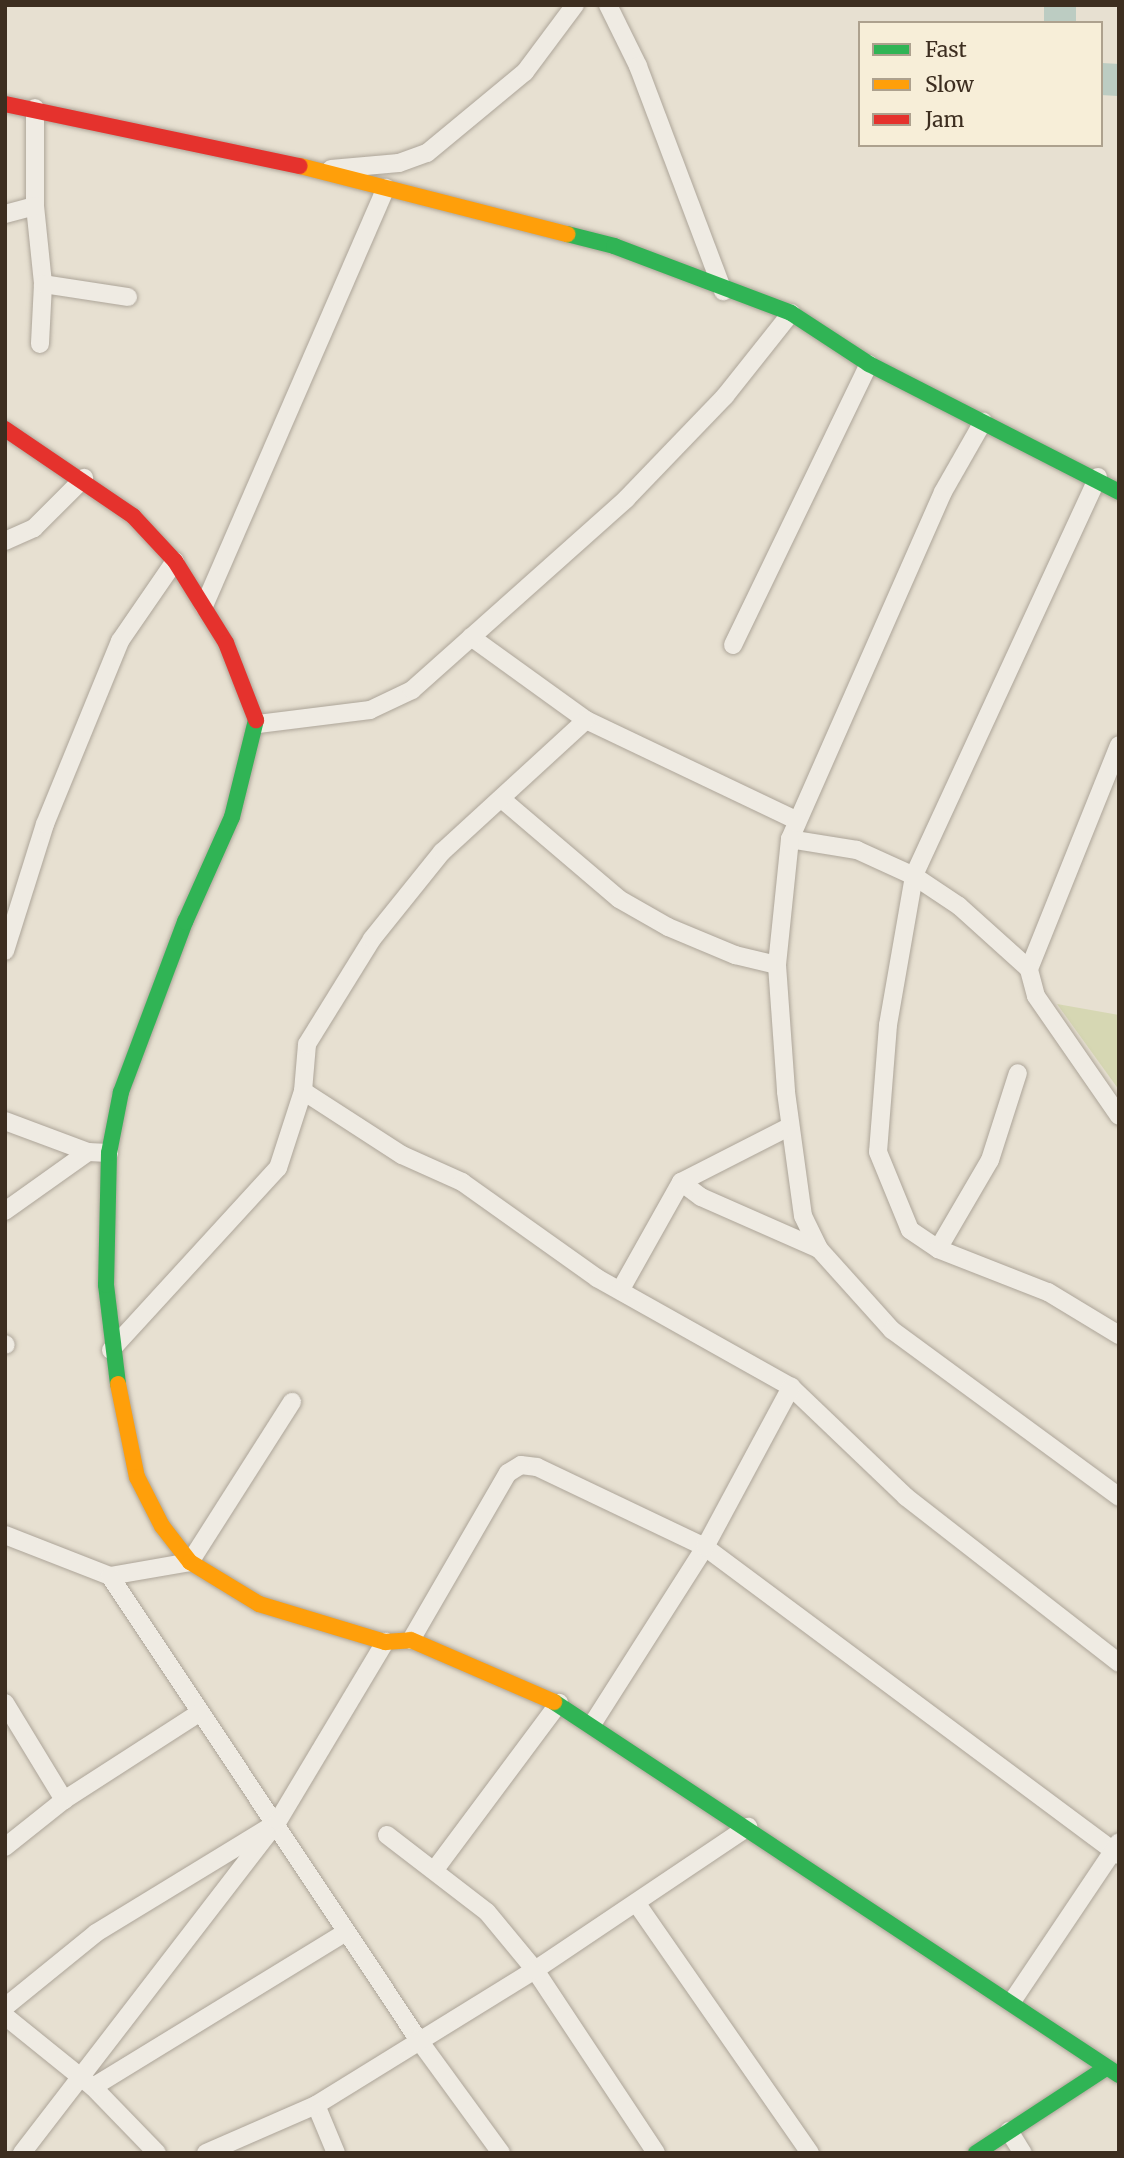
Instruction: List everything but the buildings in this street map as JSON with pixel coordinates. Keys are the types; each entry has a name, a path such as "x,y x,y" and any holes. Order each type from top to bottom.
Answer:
{"main road":[{"path":"5,104 35,108 314,170 614,246 723,291 791,313 869,364 1098,477 1119,492"},
{"path":"5,429 84,478 133,516 175,561 232,655 258,724 232,817 185,922 121,1092 109,1153 106,1285 111,1350 137,1477 162,1526 190,1562 258,1604 385,1642 411,1640 485,1666 559,1703 1013,2000 1112,2071 976,2153"}],"street":[{"path":"314,170 399,163 428,153 515,81 575,5"},
{"path":"608,5 638,66 723,291"},
{"path":"35,108 35,206 43,284 40,344"},
{"path":"204,606 386,188"},
{"path":"5,214 35,206"},
{"path":"43,284 128,297"},
{"path":"258,724 370,710 391,702 471,637 633,492 725,396 791,313"},
{"path":"733,645 869,364"},
{"path":"983,422 943,492 796,820 790,839 777,965 789,1127 803,1216 819,1249 892,1330 1119,1497"},
{"path":"1098,477 914,876 888,1025 878,1152 910,1230 938,1249 1048,1292 1119,1335"},
{"path":"5,541 34,528 84,478"},
{"path":"5,951 46,824 120,641 175,561"},
{"path":"471,637 586,720 796,820"},
{"path":"111,1350 263,1191 292,1135 303,1091 307,1044 372,939 442,852 504,802 586,720"},
{"path":"1029,969 1119,745"},
{"path":"504,802 619,899 668,927 777,965"},
{"path":"790,839 857,850 914,876 959,905 1029,969 1036,996 1119,1116"},
{"path":"938,1249 990,1160 1018,1073"},
{"path":"303,1091 402,1155 462,1182 621,1289 791,1387 906,1497 1119,1663"},
{"path":"5,1121 88,1152 109,1153"},
{"path":"621,1289 681,1182 789,1127"},
{"path":"5,1211 88,1152"},
{"path":"681,1182 701,1197 819,1249"},
{"path":"593,1723 705,1547 791,1387"},
{"path":"5,1535 110,1576 190,1562 292,1402"},
{"path":"411,1640 508,1473 522,1465 537,1467 705,1547 1116,1850 1013,2000"},
{"path":"110,1576 199,1713 278,1821 346,1932 418,2039 501,2153"},
{"path":"22,2153 87,2082 278,1821 385,1642"},
{"path":"5,1703 64,1800"},
{"path":"436,1868 559,1703"},
{"path":"5,1847 64,1800 199,1713"},
{"path":"5,2007 96,1933 278,1821"},
{"path":"206,2153 316,2105 418,2039 535,1970 637,1904 748,1826"},
{"path":"387,1835 436,1868 487,1912 535,1970 656,2153"},
{"path":"637,1904 810,2153"},
{"path":"87,2082 346,1932"},
{"path":"5,2016 87,2082 157,2153"},
{"path":"316,2105 336,2153"},
{"path":"1009,2131 1023,2153"}],"green space":[{"path":"1057,1004 1119,1015 1119,1090"}],"waterway":[{"path":"1060,5 1060,21"},
{"path":"1103,79 1119,80"}],"traffic: fast":[{"path":"567,234 614,246 791,313 869,364 1119,492"},
{"path":"118,1384 106,1285 109,1153 121,1092 185,922 232,817 256,720"},
{"path":"554,1702 1119,2075"},
{"path":"976,2153 1106,2068"}],"traffic: slow":[{"path":"300,166 567,234"},
{"path":"118,1384 137,1477 162,1526 190,1562 259,1604 385,1642 411,1640 554,1702"}],"traffic: jam":[{"path":"5,104 300,166"},
{"path":"5,429 133,516 175,561 226,643 256,720"}]}
